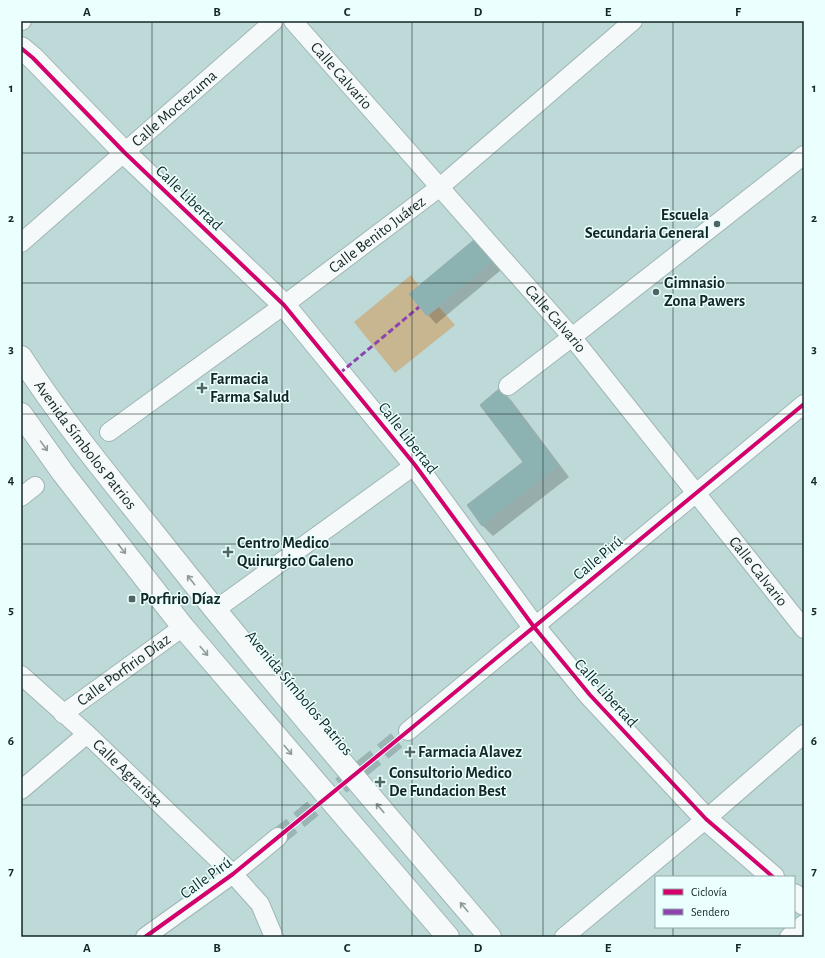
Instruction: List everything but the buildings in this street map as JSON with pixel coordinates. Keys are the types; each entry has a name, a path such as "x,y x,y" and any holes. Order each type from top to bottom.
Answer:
{"main road":[{"name":"Calle Libertad","path":"21,48 124,152 284,305 415,465 534,627 590,695 706,819 772,876"},
{"name":"Avenida Símbolos Patrios","path":"21,357 89,451 215,610 301,715 490,937"},
{"path":"21,414 64,473 183,627 448,937"},
{"path":"795,896 804,904"}],"street":[{"name":"Calle Moctezuma","path":"21,243 274,21"},
{"name":"Calle Calvario","path":"293,21 572,338 804,629"},
{"name":"Calle Benito Juárez","path":"109,432 284,305 440,187 633,21"},
{"path":"508,386 572,338 804,156"},
{"name":"Calle Pirú","path":"408,731 804,404"},
{"path":"215,610 415,465"},
{"path":"21,496 35,486"},
{"name":"Calle Porfirio Díaz","path":"63,714 183,627"},
{"name":"Calle Agrarista","path":"21,675 87,734 233,874 260,904 274,937"},
{"path":"21,790 87,734"},
{"path":"564,937 706,819 804,734"},
{"name":"Calle Pirú","path":"145,937 233,874 278,837"},
{"path":"789,937 804,924"}],"shaded area":[{"path":"411,275 419,286 409,294 427,316 439,307 455,325 395,373 354,322"}],"tunnel":[{"path":"278,837 408,731"}],"marked path":[{"path":"340,373 419,307"}],"cycle path":[{"path":"21,48 33,58 124,152 284,305 415,465 534,627 590,695 706,819 772,876"},
{"path":"145,937 233,874 804,404"}],"place":[{"name":"Escuela Secundaria General","path":"717,224"},
{"name":"Gimnasio Zona Pawers","path":"656,292"},
{"name":"Farmacia Farma Salud","path":"202,388"},
{"name":"Centro Medico Quirurgic0 Galeno","path":"228,552"},
{"name":"Porfirio Díaz","path":"132,599"},
{"name":"Farmacia Alavez","path":"410,752"},
{"name":"Consultorio Medico De Fundacion Best","path":"380,782"}]}
